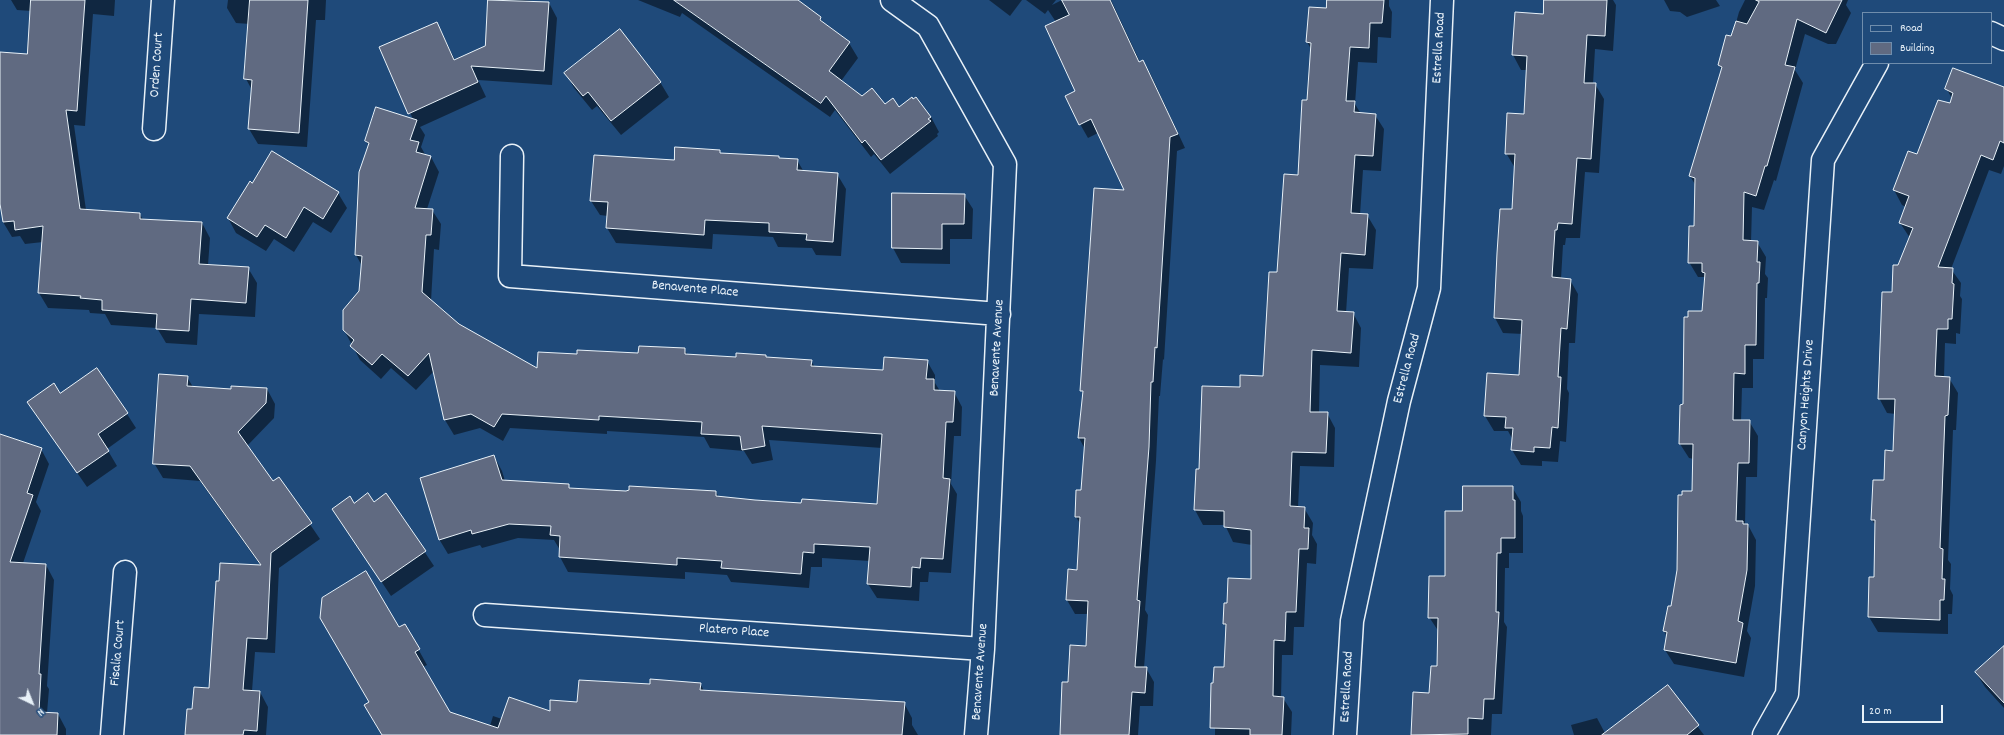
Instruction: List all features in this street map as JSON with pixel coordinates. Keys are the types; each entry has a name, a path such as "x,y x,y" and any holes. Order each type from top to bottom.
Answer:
{"street":[{"name":"Orden Court","path":"154,129 163,0"},
{"name":"Benavente Avenue","path":"892,0 928,26 1005,164 983,649 976,735"},
{"name":"Estrella Road","path":"1345,735 1352,621 1399,401 1430,288 1442,0"},
{"path":"1992,33 2004,39"},
{"name":"Canyon Heights Drive","path":"1764,735 1787,694 1822,160 1876,64"},
{"name":"Benavente Place","path":"512,156 510,276 999,314"},
{"name":"Fisalia Court","path":"112,735 126,572"},
{"name":"Platero Place","path":"486,615 983,649"}],"building":[{"path":"31,0 85,0 77,111 66,110 80,209 140,213 140,219 202,222 199,264 249,267 246,303 191,299 189,331 156,329 157,314 102,310 102,300 80,298 81,296 38,293 43,226 15,230 14,221 3,222 0,204 0,52 27,54"},
{"path":"250,0 308,0 299,133 248,129 252,80 244,79"},
{"path":"488,0 549,2 544,71 471,66 478,82 408,114 379,47 437,22 454,60 485,46"},
{"path":"674,0 798,0 821,17 820,20 850,42 829,71 862,96 872,88 885,104 893,98 899,107 912,97 913,99 916,97 931,117 928,119 931,121 881,160 865,140 862,143 826,96 821,103"},
{"path":"1062,0 1110,0 1139,62 1143,60 1178,134 1170,137 1157,348 1155,347 1153,382 1151,382 1149,447 1137,600 1140,601 1135,667 1147,667 1145,693 1132,692 1129,735 1060,735 1062,682 1068,682 1070,645 1086,646 1088,601 1066,600 1068,569 1077,570 1080,517 1075,517 1076,490 1081,490 1085,438 1078,438 1083,391 1080,391 1094,188 1124,190 1091,119 1079,125 1065,96 1075,91 1045,26 1069,15"},
{"path":"1327,0 1384,0 1382,23 1370,23 1369,48 1350,47 1346,101 1355,101 1354,112 1376,114 1373,156 1355,155 1351,213 1368,214 1365,255 1341,253 1337,311 1354,312 1351,353 1312,350 1310,412 1328,412 1326,453 1292,452 1290,506 1305,507 1304,528 1309,528 1308,549 1299,549 1296,612 1286,612 1285,641 1274,640 1273,696 1284,697 1282,735 1250,735 1250,729 1210,728 1211,683 1213,683 1214,667 1224,667 1226,624 1223,624 1224,603 1227,603 1228,578 1251,579 1251,530 1224,527 1224,511 1194,510 1196,469 1199,469 1202,386 1240,387 1240,375 1263,376 1269,272 1277,272 1284,174 1298,175 1302,100 1307,100 1311,43 1306,42 1309,7 1326,8"},
{"path":"1544,0 1607,0 1605,36 1587,35 1584,83 1596,83 1591,159 1577,158 1572,224 1558,223 1557,230 1555,230 1552,277 1571,279 1567,329 1561,328 1558,377 1561,377 1558,428 1552,427 1550,448 1534,447 1534,452 1511,450 1513,428 1505,428 1506,417 1484,416 1487,373 1519,375 1522,320 1494,318 1497,253 1500,209 1512,209 1515,154 1505,154 1507,113 1524,114 1527,56 1512,55 1515,12 1543,14"},
{"path":"1756,0 1842,0 1826,33 1797,19 1785,65 1795,67 1767,166 1765,166 1756,196 1744,192 1743,240 1758,241 1757,262 1760,262 1759,283 1757,283 1756,345 1745,345 1745,374 1734,373 1733,420 1750,420 1749,463 1738,463 1736,521 1743,521 1743,524 1748,524 1747,570 1738,621 1743,623 1736,663 1664,650 1667,632 1663,631 1668,606 1671,606 1677,570 1678,495 1682,495 1682,491 1692,491 1693,444 1679,444 1680,405 1683,404 1684,317 1688,317 1688,311 1702,311 1705,273 1702,272 1702,263 1688,263 1689,226 1694,226 1695,178 1689,176 1722,67 1718,65 1726,35 1731,36 1736,21 1747,24 1759,2"},
{"path":"620,29 661,82 611,121 588,92 583,96 564,73"},
{"path":"1953,68 2004,87 2004,143 2000,141 1993,160 1981,155 1938,267 1953,268 1952,283 1954,284 1952,319 1948,319 1948,329 1937,329 1935,376 1950,377 1948,415 1945,416 1940,548 1943,549 1942,579 1945,579 1944,600 1940,600 1940,620 1868,617 1869,577 1874,577 1875,520 1871,520 1873,480 1884,480 1885,450 1893,451 1895,399 1878,399 1882,292 1892,292 1893,265 1898,265 1913,228 1899,223 1909,196 1893,190 1908,151 1917,154 1938,100 1950,103 1953,93 1945,89"},
{"path":"376,107 417,120 410,140 419,142 416,152 431,156 415,208 433,209 431,235 426,235 422,292 459,324 537,368 538,352 577,354 577,350 638,353 639,346 685,348 685,354 736,357 736,353 766,355 766,357 812,360 811,366 883,370 884,357 928,360 926,379 934,379 934,390 955,391 953,422 946,422 943,478 950,479 943,559 921,558 920,568 912,567 911,587 867,584 870,547 814,544 814,553 803,552 801,574 721,568 722,561 677,558 677,565 559,557 560,536 550,535 551,526 509,524 472,534 471,530 439,540 420,478 494,455 502,480 569,484 569,488 626,491 629,490 629,486 716,491 716,496 801,503 802,499 877,504 882,434 762,426 765,446 742,450 740,436 701,434 702,422 599,416 599,420 502,414 494,427 471,414 444,420 429,353 408,376 382,354 372,365 350,346 354,340 343,330 343,310 359,291 362,256 355,255 359,172 369,143 365,141"},
{"path":"675,147 720,150 720,153 779,156 779,158 798,159 797,170 838,173 833,242 806,240 807,234 769,232 769,223 705,220 704,235 606,228 608,202 590,201 594,155 674,160"},
{"path":"272,151 339,192 323,219 304,207 286,238 265,225 257,237 227,218 250,181 252,183"},
{"path":"892,193 965,194 964,224 942,224 942,249 892,248"},
{"path":"97,368 128,413 98,434 109,451 77,473 27,402 54,383 60,393"},
{"path":"159,374 188,376 187,386 231,389 231,386 267,388 266,403 238,432 273,481 279,477 312,523 271,553 267,639 247,638 243,690 260,691 257,731 244,730 243,735 185,735 187,709 192,709 194,687 209,688 216,581 219,581 220,563 261,565 190,466 153,464"},
{"path":"0,434 42,448 27,493 33,495 10,562 46,564 39,674 41,674 39,712 58,713 57,735 0,735"},
{"path":"1463,486 1513,486 1513,500 1515,500 1515,538 1501,538 1501,553 1497,553 1496,612 1499,612 1494,699 1484,699 1483,719 1468,718 1468,734 1411,735 1413,692 1429,693 1431,666 1437,666 1438,618 1428,618 1429,576 1445,576 1445,511 1462,511"},
{"path":"368,493 374,502 386,493 426,551 381,582 332,509 350,496 354,503"},
{"path":"366,571 399,627 405,624 420,649 415,652 450,712 498,728 509,697 550,711 550,700 577,702 579,680 650,684 650,679 701,683 700,690 905,702 902,735 382,735 364,705 369,702 320,618 322,598"},
{"path":"2004,646 2004,703 1975,672"},
{"path":"1668,685 1699,725 1687,735 1602,735"}]}
